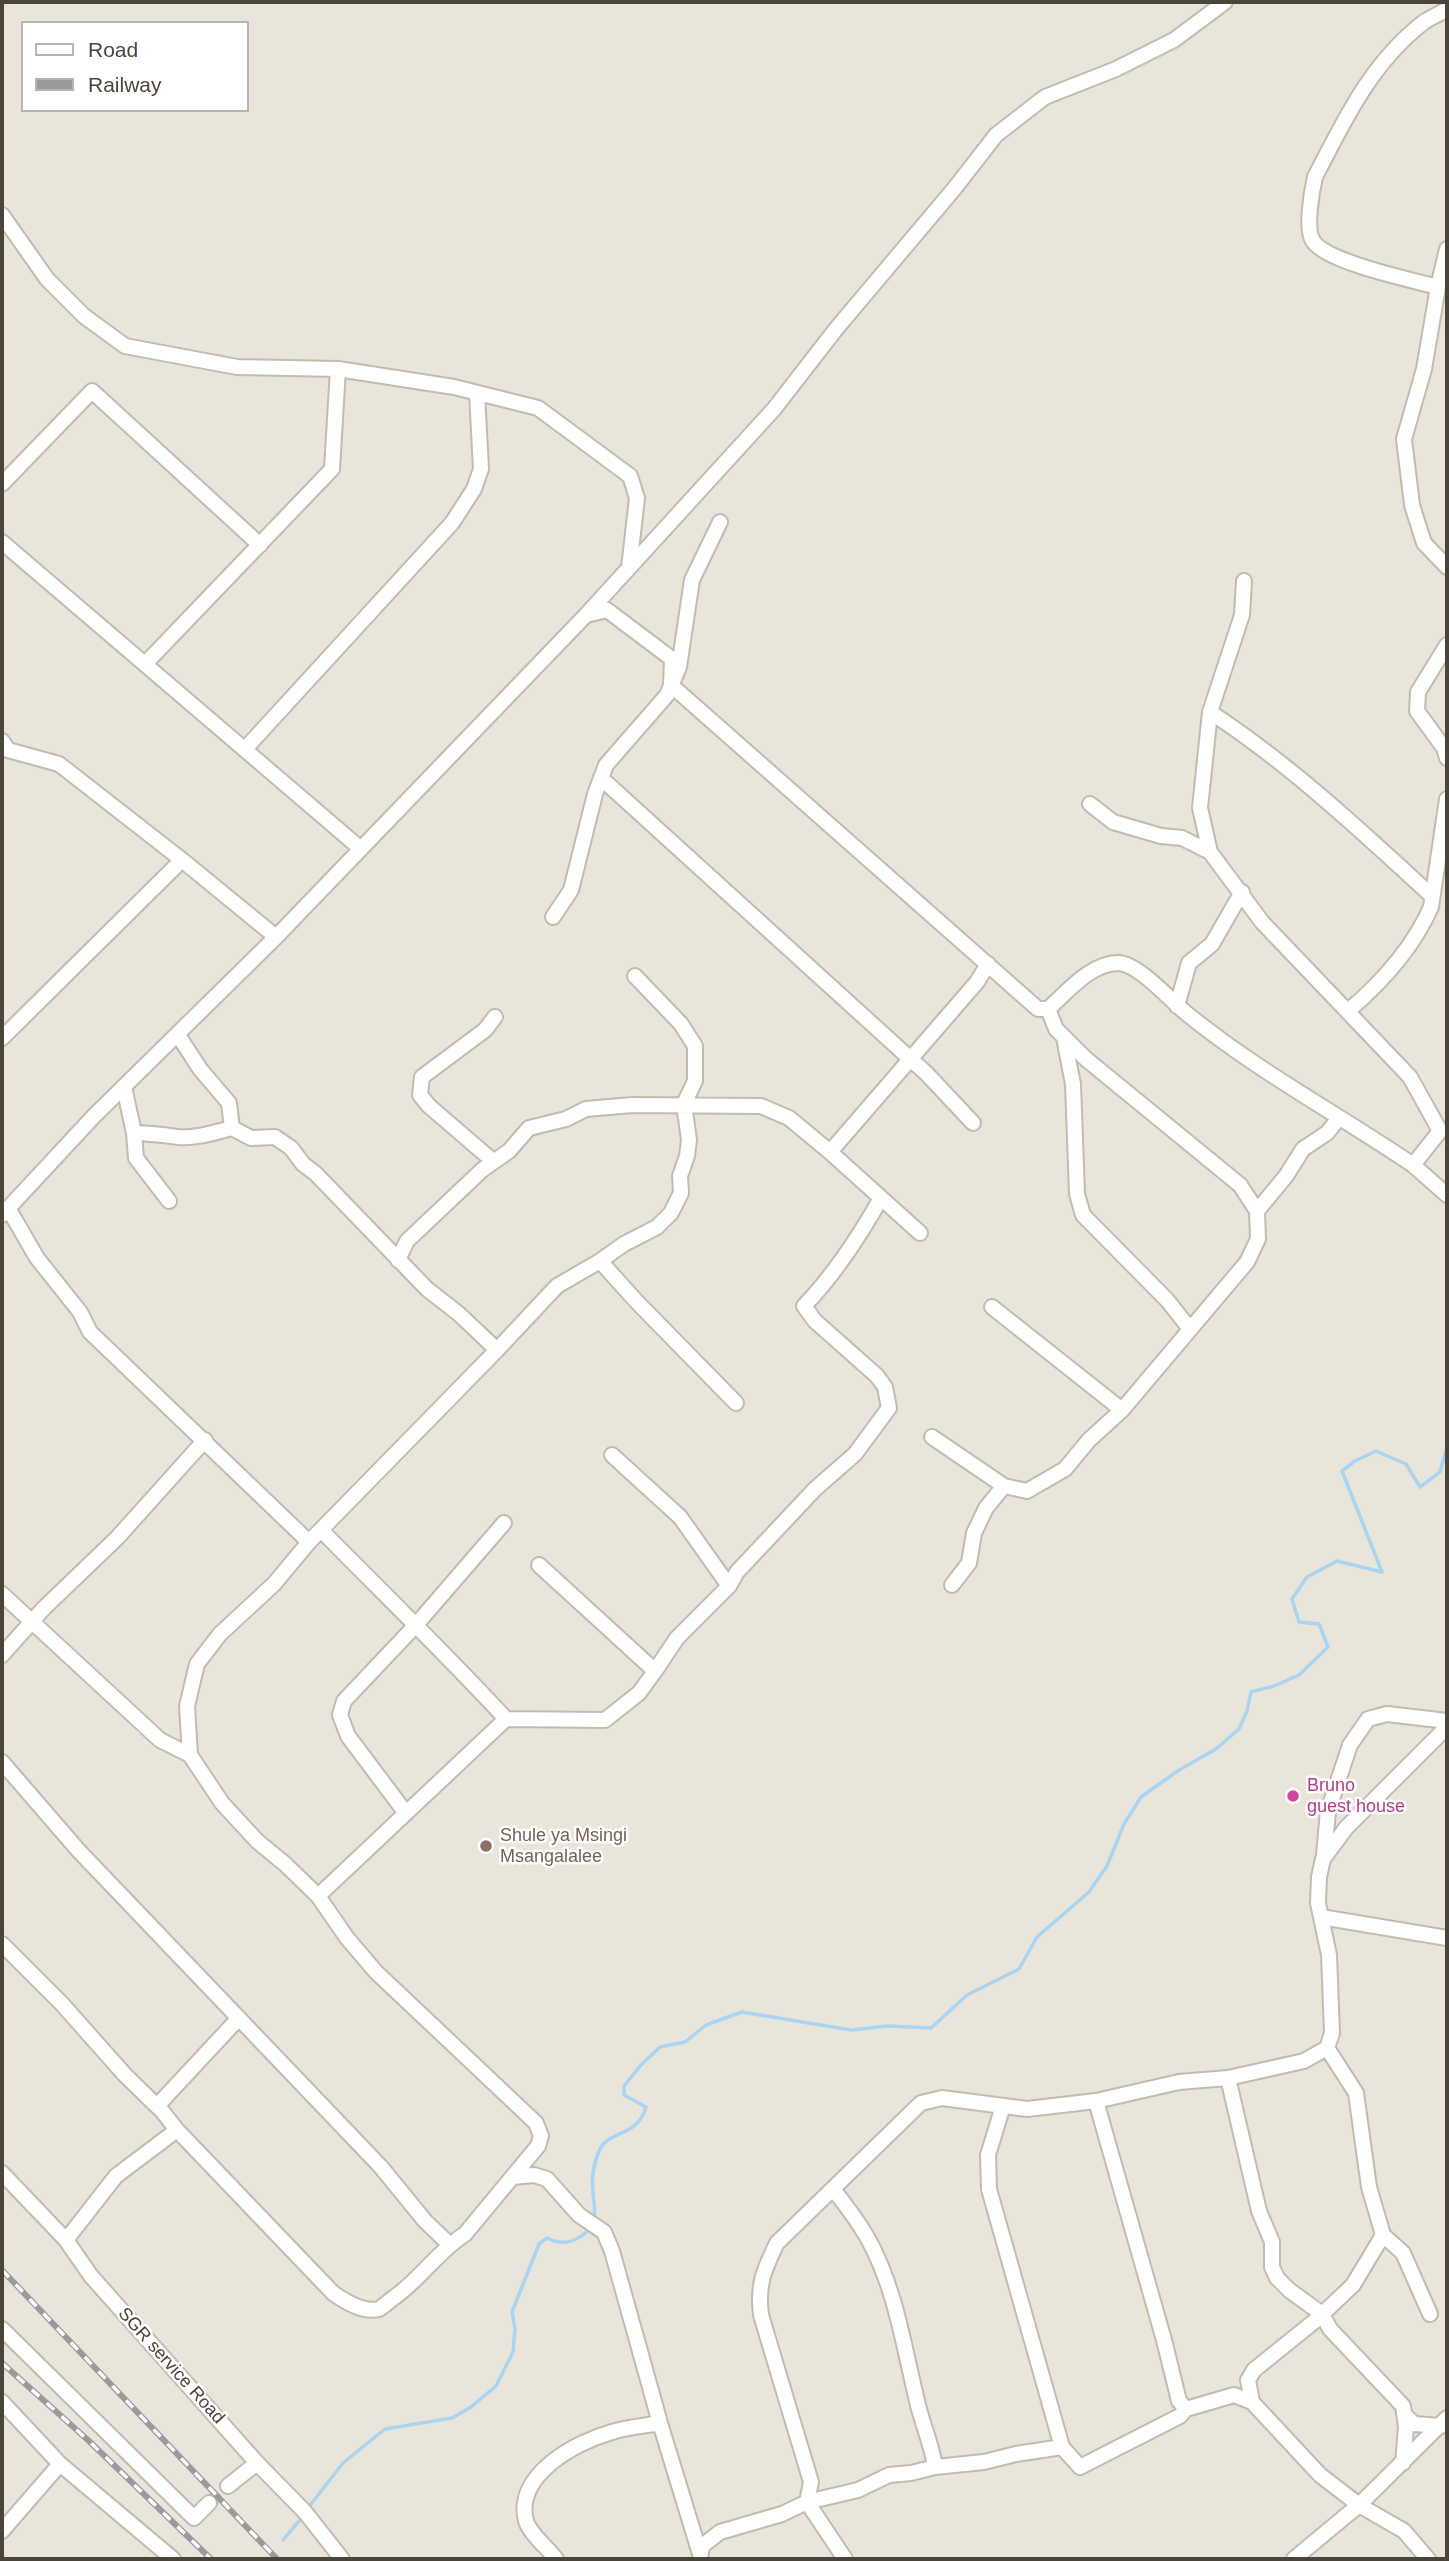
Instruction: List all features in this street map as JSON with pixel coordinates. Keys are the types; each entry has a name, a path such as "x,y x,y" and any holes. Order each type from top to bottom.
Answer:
{"street":[{"path":"309,1542 90,1332 80,1312 37,1258 5,1211 124,1087 276,937 586,615 774,409 836,329 996,135 1045,97 1116,69 1174,40 1225,2"},
{"path":"1437,287 1378,272 1319,247 1310,234 1310,224 1315,177 1371,75 1394,49 1426,21 1447,9"},
{"path":"2,215 47,279 84,317 125,346 237,367 338,369 454,387 538,408 630,477 637,498 629,568"},
{"path":"1447,249 1437,287 1424,369 1404,439 1412,505 1424,543 1447,567"},
{"path":"145,664 332,469 338,369"},
{"path":"2,484 92,391 260,545"},
{"path":"245,749 417,561 474,489 481,469 477,393"},
{"path":"553,917 570,890 606,765 667,695 679,667 692,580 720,522"},
{"path":"2,542 361,849"},
{"path":"1244,581 1242,615 1210,712 1199,808 1210,852 1262,922 1410,1077 1443,1127 1413,1165"},
{"path":"586,615 607,610 672,659 671,685"},
{"path":"1447,645 1418,692 1417,710 1444,748 1447,758"},
{"path":"671,685 1038,1009 1048,1009 1094,969 1119,963 1135,969 1177,1006 1226,1043 1413,1165 1447,1195"},
{"path":"1210,712 1320,794 1432,896"},
{"path":"2,741 8,750 59,764 276,937"},
{"path":"601,778 927,1074 972,1123"},
{"path":"1348,1011 1367,995 1406,950 1424,924 1431,908 1447,799"},
{"path":"1090,804 1113,822 1161,836 1182,838 1210,852"},
{"path":"2,1038 182,860"},
{"path":"1177,1006 1189,963 1212,944 1242,892"},
{"path":"830,1152 977,982 988,964"},
{"path":"190,1755 187,1706 197,1664 220,1634 274,1584 309,1542 557,1286 624,1244 657,1227 671,1213 681,1193 680,1176 687,1156 689,1140 684,1104 695,1081 695,1046 681,1024 635,976"},
{"path":"932,1437 1004,1486 1027,1491 1052,1478 1065,1469 1089,1440 1122,1410 1247,1262 1258,1240 1257,1211 1240,1185 1086,1059 1055,1029 1048,1009"},
{"path":"493,1161 429,1106 420,1094 422,1077 485,1030 495,1017"},
{"path":"177,1035 200,1069 229,1103 232,1128"},
{"path":"1064,1038 1073,1084 1077,1194 1083,1215 1167,1300 1191,1329"},
{"path":"124,1087 134,1133 136,1158 169,1201"},
{"path":"398,1260 407,1241 493,1161 509,1150 529,1128 566,1119 586,1109 632,1105 761,1106 789,1118 920,1233"},
{"path":"1257,1211 1286,1176 1303,1149 1327,1133 1339,1118"},
{"path":"134,1133 159,1133 180,1138 232,1128 251,1138 275,1137 291,1148 303,1164 316,1174 427,1289 459,1314 497,1350"},
{"path":"318,1896 506,1719 606,1720 639,1693 677,1638 729,1586 737,1572 815,1489 855,1454 889,1408 885,1387 877,1376 815,1321 804,1306 823,1287 861,1234 881,1198"},
{"path":"600,1261 736,1403"},
{"path":"992,1307 1122,1410"},
{"path":"2,1654 44,1608 117,1538 205,1440"},
{"path":"612,1455 680,1517 729,1586"},
{"path":"952,1586 969,1563 974,1533 986,1508 1004,1486"},
{"path":"405,1812 348,1736 340,1716 344,1701 415,1626 504,1523"},
{"path":"321,1530 415,1626 448,1655 506,1719"},
{"path":"540,1565 655,1671"},
{"path":"2,1594 160,1740 190,1755 222,1803 257,1841 318,1896 347,1938 376,1972 536,2123 541,2136 538,2146 465,2234 449,2244 404,2291 378,2309 344,2301 316,2276 125,2075 62,2004 2,1944"},
{"path":"845,2559 807,2502 811,2482 761,2315 758,2293 763,2272 777,2243 921,2103 942,2098 1027,2109 1097,2101 1180,2082 1228,2078 1304,2061 1327,2048 1332,2033 1331,1993 1329,1955 1318,1903 1319,1877 1327,1836 1328,1811 1350,1745 1368,1719 1387,1714 1447,1721"},
{"path":"1323,1858 1346,1828 1447,1727"},
{"path":"2,1762 78,1850 380,2167 425,2221 449,2244"},
{"path":"1321,1917 1447,1938"},
{"path":"157,2106 238,2019"},
{"path":"1327,2048 1356,2093 1368,2187 1383,2235 1403,2253 1430,2314"},
{"path":"1228,2078 1259,2210 1272,2242 1272,2267 1277,2278 1322,2314 1330,2329 1403,2406 1406,2427 1404,2463"},
{"path":"1097,2101 1179,2401 1186,2409"},
{"path":"1003,2106 988,2155 989,2189 1062,2446 1080,2467 1180,2416 1186,2409 1234,2395 1252,2402 1320,2475 1359,2505 1404,2531 1428,2559"},
{"path":"66,2241 116,2176 177,2130"},
{"name":"SGR service Road","path":"2,2173 66,2241 91,2276 257,2463 306,2512 342,2559"},
{"path":"513,2177 534,2175 547,2179 561,2197 604,2232 612,2251 700,2556"},
{"path":"833,2189 868,2238 885,2279 935,2466"},
{"path":"1252,2402 1248,2380 1254,2370 1353,2285 1383,2235"},
{"path":"2,2329 194,2518 209,2503"},
{"path":"2,2402 60,2464 173,2559"},
{"path":"1404,2414 1414,2424 1444,2422"},
{"path":"1294,2559 1359,2505 1444,2422"},
{"path":"556,2559 527,2524 524,2504 539,2474 588,2441 613,2431 660,2423"},
{"path":"700,2556 702,2546 720,2532 782,2514 807,2502 858,2490 889,2475 911,2473 935,2466 984,2462 1062,2446"},
{"path":"228,2486 257,2463"},
{"path":"2,2531 60,2464"}],"shaded area":[{"path":"2,2 1447,2 1447,2559 2,2559"}],"waterway":[{"path":"594,2218 592,2186 600,2149 609,2139 637,2124 646,2107 624,2095 624,2086 660,2047 685,2042 706,2025 742,2012 851,2030 888,2026 931,2028 967,1995 1019,1969 1037,1937 1089,1892 1107,1866 1124,1824 1141,1797 1179,1770 1216,1749 1239,1729 1251,1692 1299,1675 1328,1647 1319,1624 1299,1622 1292,1599 1307,1577 1337,1561 1382,1572 1342,1471 1376,1451 1406,1464 1420,1487 1440,1472 1447,1447"},
{"path":"308,2508 343,2463 385,2429 452,2418 471,2407 496,2386 513,2352 515,2329 512,2312 539,2244 547,2238 559,2242 570,2241 590,2229"},
{"path":"283,2540 304,2515"}],"tunnel":[{"path":"209,2503 228,2486"}],"railway":[{"path":"2,2270 277,2559"},
{"path":"2,2363 89,2441 211,2559"}],"place":[{"name":"Bruno guest house","path":"1293,1796"},
{"name":"Shule ya Msingi Msangalalee","path":"486,1846"}]}
